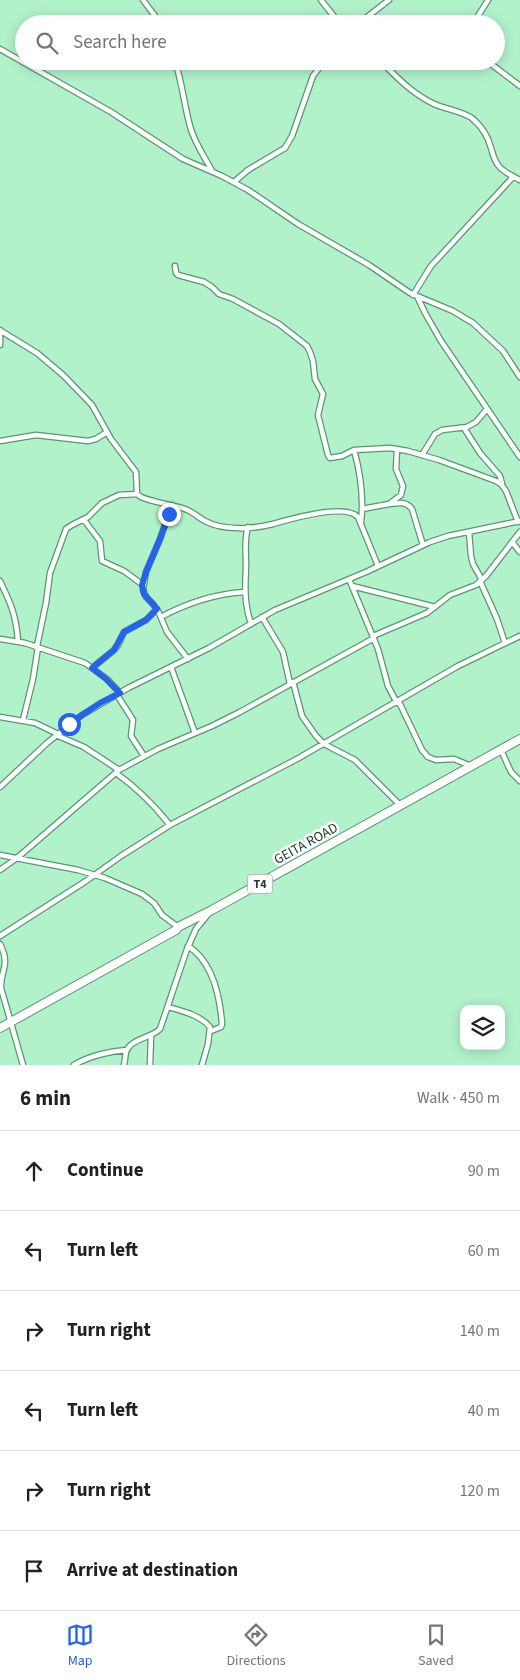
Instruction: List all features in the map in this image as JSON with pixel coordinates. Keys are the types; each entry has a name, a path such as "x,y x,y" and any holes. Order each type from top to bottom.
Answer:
{"highway":[{"name":"GEITA ROAD","path":"0,1028 176,930 178,927 520,740"}],"street":[{"path":"142,0 154,15"},
{"path":"321,0 333,15"},
{"path":"370,15 389,0"},
{"path":"478,15 488,0"},
{"path":"0,49 15,58"},
{"path":"37,70 111,112 183,159 234,182 298,224 369,265 416,296 453,311 482,329 503,351 520,377"},
{"path":"178,70 190,126 213,172"},
{"path":"234,182 248,170 285,148 292,136 313,76 318,70"},
{"path":"390,70 422,97 439,106 474,119 488,138 498,166 520,180"},
{"path":"499,70 520,86"},
{"path":"416,296 431,266 513,177"},
{"path":"175,266 178,275 212,286 218,294 234,299 279,324 307,346 312,356 315,379 323,394 318,415 330,458 336,458 354,450 397,449 459,467 496,481 504,488"},
{"path":"416,296 441,341 520,457"},
{"path":"0,331 0,346"},
{"path":"0,331 37,353 63,375 92,405 107,432 136,472 137,494"},
{"path":"422,455 435,434 442,430 464,428 476,422 487,409"},
{"path":"0,788 57,735 82,715 275,610 423,545 448,536 519,522 500,476 480,453 464,428"},
{"path":"0,441 36,435 88,441 107,432"},
{"path":"389,504 397,499 403,490 396,470 397,449"},
{"path":"354,450 361,477 362,509 360,524"},
{"path":"23,720 36,663 48,583 53,564 66,529 84,520 102,503 119,496 137,494 146,500 172,505 191,512 205,522 231,527 273,524 289,518 345,511 356,515 378,566"},
{"path":"362,509 401,502 409,505 412,509 423,545"},
{"path":"172,505 142,585 144,594 157,609 167,632 188,659"},
{"path":"84,520 100,540 102,561 124,571 142,585"},
{"path":"248,527 245,549 244,592 251,624"},
{"path":"469,532 473,564 497,619 505,643"},
{"path":"0,870 17,858 118,772 144,756 240,712 373,637 413,620 435,607 450,595 467,590 491,571 520,532"},
{"path":"512,542 520,552"},
{"path":"349,579 373,637 388,686 422,750 428,757 436,760 454,759 472,766"},
{"path":"0,581 16,617 18,641"},
{"path":"352,586 435,607"},
{"path":"161,616 192,602 214,596 244,592"},
{"path":"92,668 114,650 124,632 146,620 157,609"},
{"path":"262,617 283,652 302,716 316,736 324,744 355,760 401,806"},
{"path":"0,936 170,825 259,780 458,666 520,636"},
{"path":"0,638 38,646 85,663 106,679 119,694 131,716 133,723 131,736 144,756"},
{"path":"171,667 195,733"},
{"path":"0,718 35,723 84,747 138,789 170,825"},
{"path":"501,750 511,772 520,781"},
{"path":"0,855 105,878 142,894 178,927"},
{"path":"74,1065 85,1059 127,1050 138,1041 151,1036 160,1029 188,946 196,929 212,910"},
{"path":"0,944 5,960 1,988 24,1065"},
{"path":"188,946 200,956 207,966 219,1001 222,1024 221,1027 211,1031"},
{"path":"168,1006 203,1021 210,1027 211,1031 202,1065"},
{"path":"150,1065 151,1036"},
{"path":"124,1065 127,1050"}],"route":[{"path":"69,724 100,703 120,693 92,668 114,650 124,632 146,620 157,609 144,594 142,585 169,514"}]}
